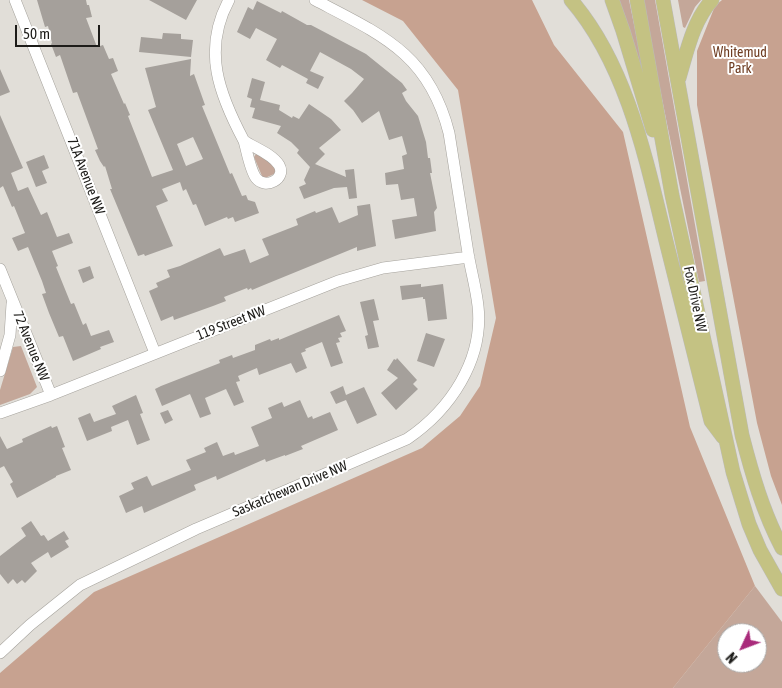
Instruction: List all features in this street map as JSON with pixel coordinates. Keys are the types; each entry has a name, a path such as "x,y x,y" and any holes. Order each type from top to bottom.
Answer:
{"main road":[{"path":"571,0 600,40 619,79 647,163 711,422 725,440"},
{"path":"612,0 672,195"},
{"name":"Fox Drive NW","path":"637,0 672,195 725,440 749,524 760,550 782,589"},
{"name":"Fox Drive NW","path":"663,0 742,434 766,514 782,548"},
{"path":"678,81 690,39 702,13 712,0"}],"street":[{"name":"71A Avenue NW","path":"15,0 155,353"},
{"path":"229,0 216,32 216,69 221,92 231,117 244,141"},
{"name":"Saskatchewan Drive NW","path":"0,653 30,625 80,585 196,529 407,439 432,421 461,384 476,343 478,306 449,133 440,106 427,80 409,58 388,40 364,25 315,0"},
{"name":"119 Street NW","path":"0,413 51,395 338,281 383,268 469,257"},
{"name":"72 Avenue NW","path":"0,269 51,395"},
{"path":"0,372 10,335 12,300"}],"shaded area":[{"path":"617,0 629,0 645,77 643,77"},
{"path":"642,0 655,0 705,281 699,282"},
{"path":"678,0 701,0 695,7 685,28 683,27"},
{"path":"256,154 272,162 276,169 274,174 265,178 262,176 254,157"},
{"path":"21,346 37,387 30,394 0,405 0,390 13,347"},
{"path":"755,586 782,622 782,688 673,688 717,633 717,673 767,673 767,623 725,623"}],"green space":[{"path":"362,0 532,0 554,45 623,132 690,427 755,586 725,623 717,623 717,633 673,688 0,688 0,673 94,592 422,448 460,416 480,386 496,318 458,90 403,21"},
{"name":"Whitemud Park","path":"722,0 782,0 782,505 771,476 757,423 697,105 697,51 715,6"}],"building":[{"path":"37,0 86,0 92,17 86,18 97,47 103,45 109,59 113,58 118,71 111,74 130,115 128,116 152,177 173,170 148,110 156,107 145,68 191,59 190,76 194,74 205,105 202,106 230,174 232,173 242,196 246,195 248,200 255,202 259,213 235,222 233,217 228,219 227,217 205,226 196,204 193,205 186,189 183,191 180,182 162,189 168,201 156,206 173,246 145,256 144,254 138,256 110,189 112,189 105,166 100,161 95,150 98,149 77,92 73,93 60,55 56,57 51,44 48,26 45,27","holes":["193,137 203,159 186,166 177,144"]},
{"path":"149,0 197,0 186,20"},
{"path":"257,1 281,13 282,11 307,25 311,25 366,54 402,83 407,90 402,93 418,116 426,142 428,158 430,158 432,173 430,173 437,208 434,212 436,231 395,239 392,220 417,216 414,198 401,200 398,184 386,185 385,173 404,169 402,156 407,154 402,136 389,140 379,111 362,123 344,101 364,79 351,69 320,52 310,71 324,77 318,89 306,83 308,79 282,65 280,68 266,60 277,39 256,28 250,39 237,32 248,7 253,10"},
{"path":"163,33 181,34 181,39 193,40 191,57 139,52 141,37 162,39"},
{"path":"0,69 10,92 0,96"},
{"path":"252,78 265,82 260,100 280,105 279,110 292,118 293,116 299,119 309,104 331,119 341,130 319,148 325,154 315,164 346,177 345,170 354,169 357,198 349,199 347,187 334,188 304,199 299,187 306,184 304,180 310,167 297,153 299,150 277,133 281,126 252,118 255,108 250,107 252,99 247,97"},
{"path":"0,115 23,168 11,173 18,191 28,187 41,215 47,212 57,237 69,233 73,243 52,251 58,266 56,267 71,304 74,303 83,325 86,323 91,336 109,330 114,342 73,361 63,336 59,337 49,313 42,294 46,293 28,247 18,251 12,238 25,233 3,186 0,188"},
{"path":"44,155 49,168 42,171 47,183 36,187 26,162"},
{"path":"370,204 376,246 357,251 357,247 252,290 247,288 224,297 226,301 213,306 174,320 173,316 161,321 149,291 158,287 156,283 170,277 167,270 220,248 224,256 245,249 250,263 269,255 262,239 298,225 296,219 315,211 316,213 332,207 339,223 358,215 357,206"},
{"path":"90,266 94,278 83,283 78,270"},
{"path":"421,284 421,287 443,284 447,319 428,321 425,299 423,297 402,300 400,286"},
{"path":"374,299 379,320 373,321 379,347 368,349 365,336 368,335 360,302"},
{"path":"339,315 346,331 340,333 342,337 338,338 340,342 336,343 343,363 331,367 322,342 305,349 306,351 301,353 307,368 296,373 291,363 259,375 257,368 238,376 240,381 236,382 244,402 234,406 226,389 205,398 211,414 200,418 190,394 162,406 155,389 220,363 219,360 232,355 233,358 255,350 255,345 270,339 271,341 279,338 279,340"},
{"path":"426,333 445,339 434,367 417,361"},
{"path":"397,358 417,380 413,384 418,389 396,410 381,393 398,378 387,370 394,359 396,360"},
{"path":"343,386 346,395 364,387 377,415 357,424 346,400 336,404 330,392"},
{"path":"136,395 143,413 140,414 150,440 137,445 128,420 111,427 112,431 87,441 78,418 90,413 94,422 116,414 112,406"},
{"path":"300,400 308,418 312,416 313,419 330,412 338,430 301,446 303,449 285,456 266,462 265,459 217,480 216,476 194,485 196,490 144,513 142,506 126,513 119,496 134,489 131,483 147,476 152,486 191,470 186,460 206,452 204,448 217,442 223,456 234,452 235,455 259,446 251,427 272,418 268,408 282,402 284,407"},
{"path":"168,410 173,420 165,424 160,413"},
{"path":"51,426 52,428 57,426 65,447 62,448 71,470 56,476 17,498 10,484 13,482 4,466 0,468 0,436 7,449 23,442 22,439"},
{"path":"31,521 41,536 44,535 48,541 64,531 69,539 65,541 69,547 51,558 48,552 31,563 37,571 25,583 22,580 17,584 13,579 8,584 0,574 0,556 26,536 21,528"}]}
